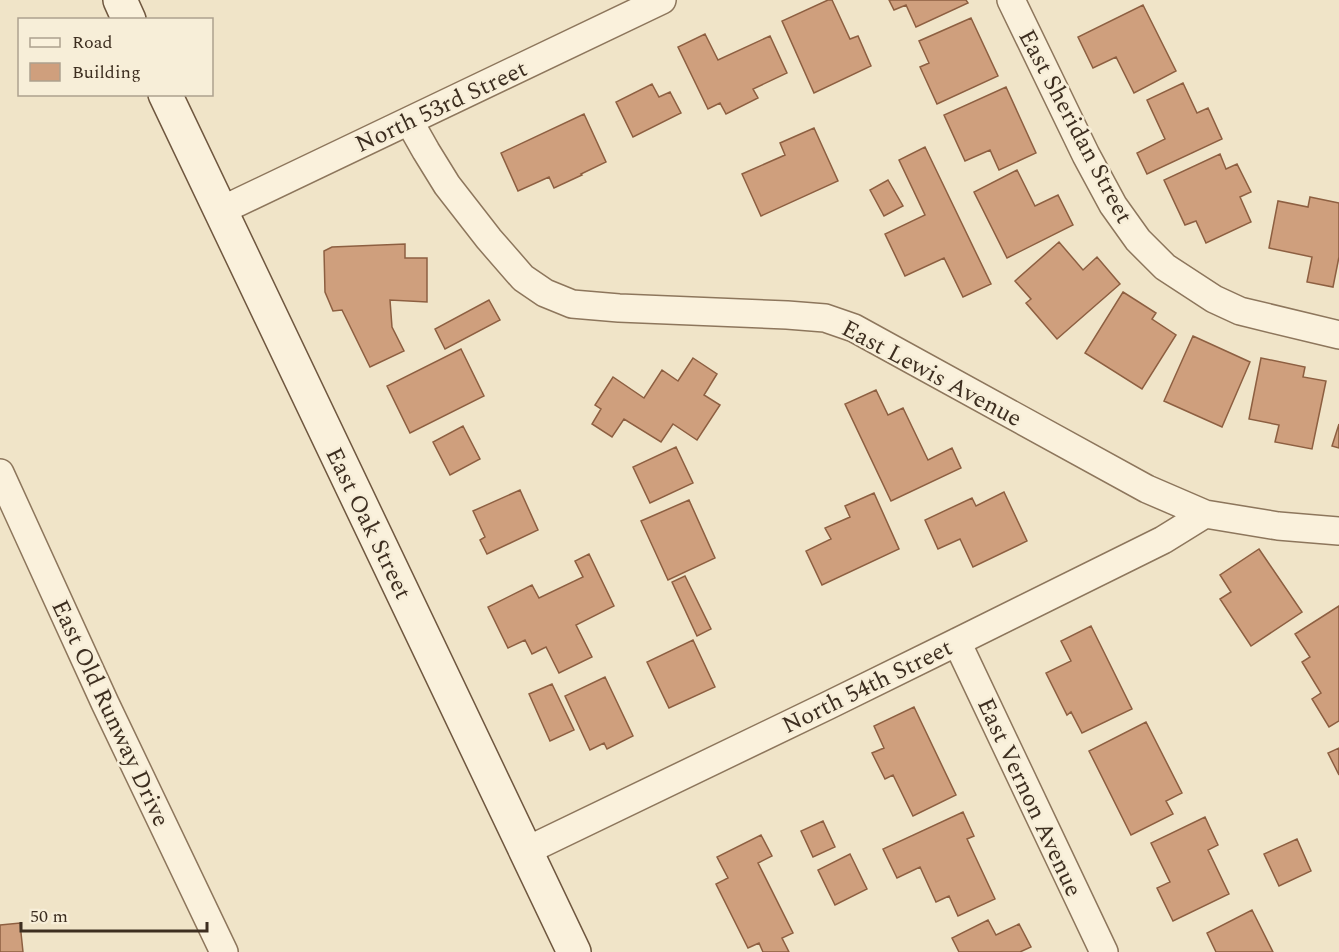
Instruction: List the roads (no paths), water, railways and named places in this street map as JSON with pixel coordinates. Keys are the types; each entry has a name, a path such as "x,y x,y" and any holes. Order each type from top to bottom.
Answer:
{"street":[{"path":"120,0 128,18"},
{"name":"North 53rd Street","path":"220,211 662,0"},
{"name":"East Sheridan Street","path":"1011,0 1086,155 1113,205 1138,240 1165,267 1214,299 1240,311 1339,335"},
{"name":"East Oak Street","path":"166,96 574,952"},
{"name":"East Lewis Avenue","path":"409,122 447,185 489,239 523,278 545,293 572,304 825,318 854,328 1147,489 1205,514 1339,531"},
{"name":"East Old Runway Drive","path":"0,473 105,703 224,952"},
{"name":"North 54th Street","path":"526,851 957,642 1162,540 1205,514"},
{"name":"East Vernon Avenue","path":"957,642 1104,952"}]}
